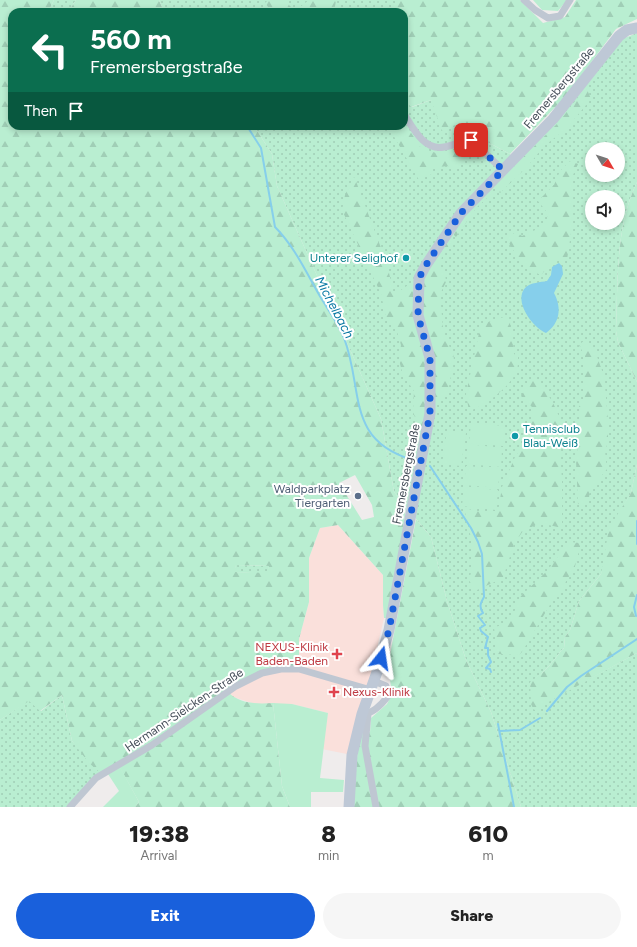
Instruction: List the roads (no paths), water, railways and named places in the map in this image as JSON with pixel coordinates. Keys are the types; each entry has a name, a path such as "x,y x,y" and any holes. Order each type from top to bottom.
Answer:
{"main road":[{"name":"Fremersbergstraße","path":"349,807 352,755 389,630 430,413 430,358 418,316 419,278 461,213 553,119 619,36 627,30 637,28"}],"street":[{"path":"524,0 534,10 548,18 560,16 570,0"},
{"path":"408,120 417,134 427,144 444,147 471,140 503,170"},
{"name":"Hermann-Sielcken-Straße","path":"70,807 96,778 152,746 236,686 262,673 281,669 299,669 372,686"},
{"path":"372,686 386,686 388,696 382,704 365,714 365,746 376,807"}],"water":[{"path":"559,263 562,266 563,274 554,293 559,310 557,320 551,329 546,333 535,326 530,320 523,306 521,299 522,293 526,287 530,285 547,281 551,275 552,267"}],"waterway":[{"name":"Michelbach","path":"250,130 261,148 275,227 295,252 344,338 350,357 360,411 367,426 376,440 391,451 413,460"},
{"name":"Michelbach","path":"430,466 471,528 482,554 484,597 481,604 481,609 483,613 478,616 485,625 480,628 481,631 488,637 485,648 488,648 488,655 491,662 486,668 490,669 491,672"},
{"path":"637,521 637,544"},
{"path":"636,616 634,607 637,595"},
{"path":"547,711 567,687 637,639"},
{"path":"500,731 520,730 540,718"},
{"name":"Michelbach","path":"498,724 514,807"}],"place":[{"name":"Unterer Selighof","path":"406,258"},
{"name":"Tennisclub Blau-Weiß","path":"515,436"},
{"name":"Waldparkplatz Tiergarten","path":"358,496"},
{"name":"NEXUS-Klinik Baden-Baden","path":"337,654"},
{"name":"Nexus-Klinik","path":"334,692"}]}
